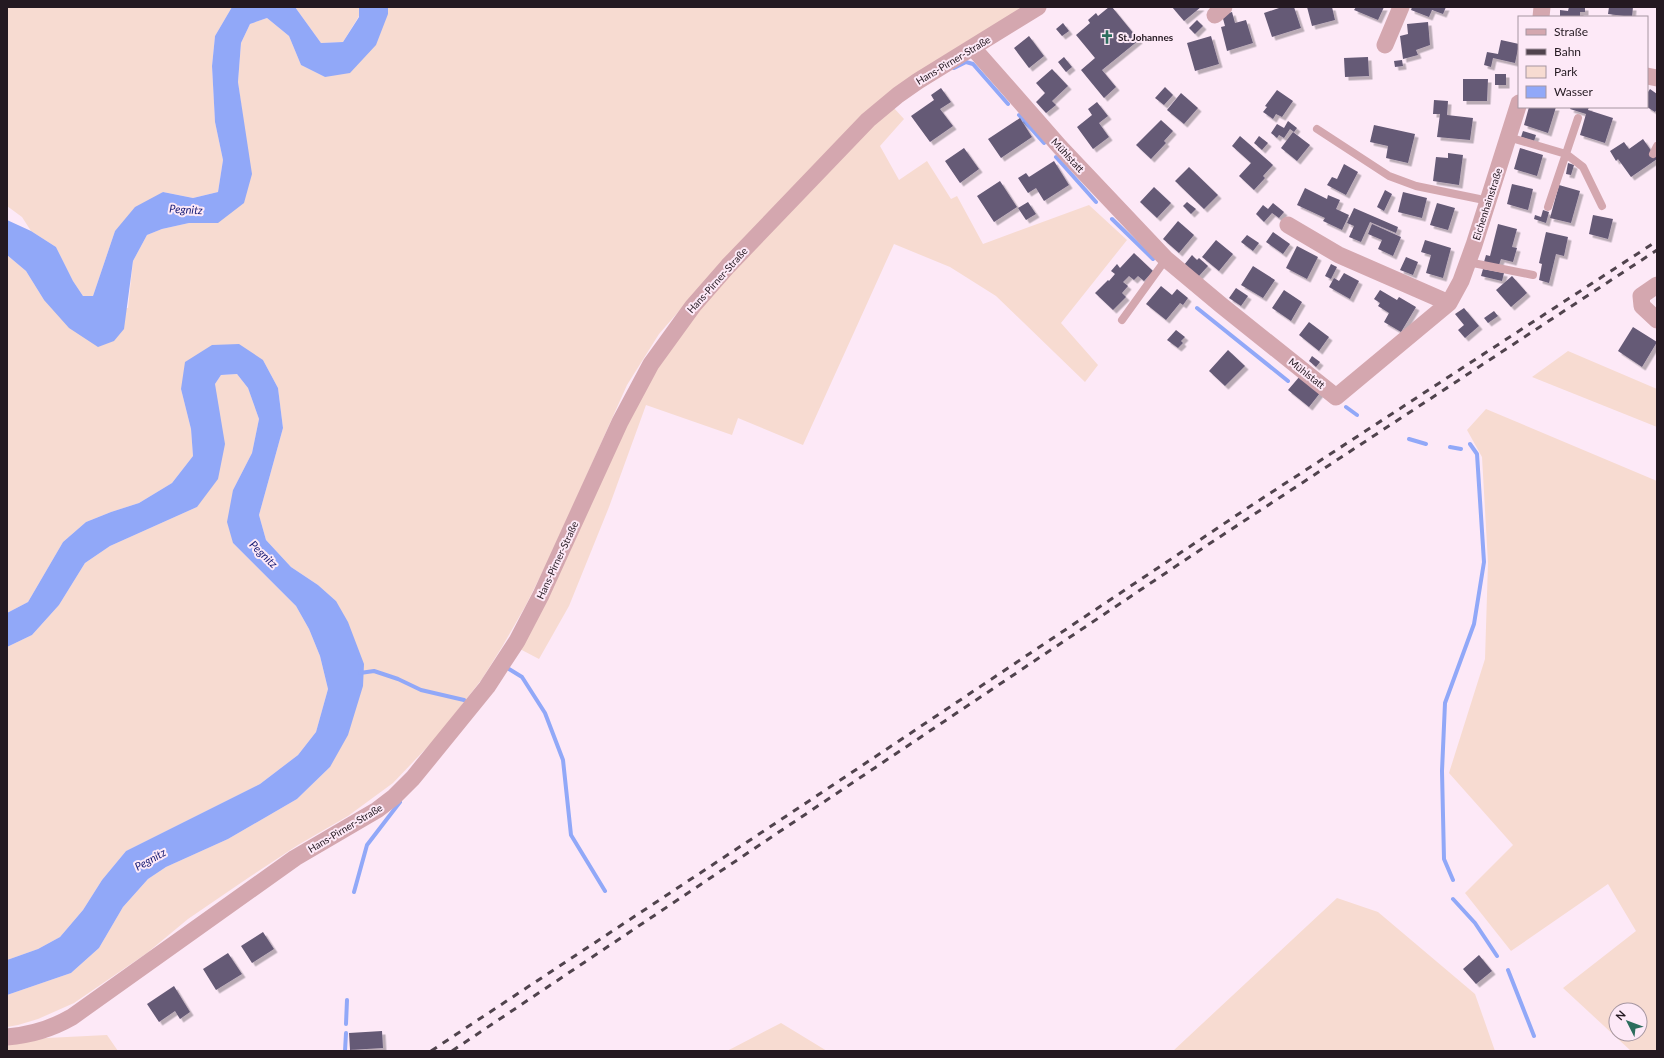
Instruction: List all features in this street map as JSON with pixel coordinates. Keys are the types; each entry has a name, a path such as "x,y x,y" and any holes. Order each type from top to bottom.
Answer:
{"street":[{"name":"Hans-Pirner-Straße","path":"7,1037 42,1032 72,1017 289,862 377,810 394,797 413,778 487,687 517,641 541,595 620,422 651,364 693,306 728,266 868,120 898,95 918,81 1038,7"},
{"path":"1385,45 1401,7"},
{"name":"Mühlstatt","path":"973,48 1060,147 1166,259 1336,397"},
{"name":"Eichenhainstraße","path":"1336,397 1449,303 1461,281 1468,262 1518,106"},
{"path":"1288,225 1339,255 1449,303"},
{"path":"1657,285 1641,296 1642,306 1657,320"}],"lane":[{"path":"1548,207 1578,118"},
{"path":"1317,129 1389,176 1416,186 1489,200"},
{"path":"1508,137 1566,154 1583,167 1602,206"},
{"path":"1122,320 1166,259"},
{"path":"1468,262 1532,275"}],"green space":[{"path":"7,7 232,7 215,36 212,66 215,122 223,160 218,192 193,198 163,192 115,231 93,296 83,296 73,281 56,247 31,231 22,217 7,206"},
{"path":"295,7 359,7 359,16 343,42 321,43"},
{"path":"388,7 1024,7 923,70 706,280 659,334 627,385 552,553 526,605 502,647 482,679 436,738 393,783 348,816 298,845 188,919 147,953 74,1003 38,1019 7,1027 7,995 71,973 99,948 123,907 148,879 166,867 228,839 297,799 330,767 336,601 318,585 291,567 266,540 259,515 283,428 278,388 263,360 181,389 191,429 193,456 172,483 139,503 86,522 63,542 28,602 7,613 7,255 26,271 44,300 128,308 133,261 147,235 162,229 189,223 218,223 243,118 238,82 241,43 250,24 267,18 289,36 301,65 325,77 388,14"},
{"path":"893,107 904,119 880,146 899,180 927,161 951,199 957,196 983,244 1089,205 1127,240 1061,323 1098,365 1085,382 996,296 950,267 894,244 803,445 738,418 732,435 646,405 609,507 569,606 539,659 518,648 608,461 657,366 708,298"},
{"path":"1568,351 1657,389 1657,427 1532,377"},
{"path":"237,374 248,388 259,419 252,453 233,490 233,543 296,606 309,629 320,656 328,689 316,732 298,755 260,784 126,851 102,880 83,910 60,937 38,949 7,960 7,647 32,635 59,605 85,563 110,546 197,507 215,384 221,375"},
{"path":"1486,409 1657,481 1657,1051 1631,1051 1621,1042 1648,1042 1648,1002 1608,1002 1608,1030 1563,988 1636,931 1608,884 1511,951 1465,893 1513,845 1449,773 1485,659 1488,563 1482,457 1467,430"},
{"path":"1337,898 1378,912 1475,994 1495,1051 1173,1051"},
{"path":"781,1023 827,1051 727,1051"},
{"path":"107,1035 118,1051 7,1051 7,1040"}],"water":[{"name":"Pegnitz","path":"232,7 295,7 321,43 343,42 359,17 359,7 388,7 388,14 376,45 350,73 325,77 301,65 289,36 267,18 250,24 241,43 238,82 252,174 244,203 218,223 189,223 162,229 147,235 133,261 124,329 114,341 98,347 69,328 44,300 26,271 7,255 7,220 31,231 56,247 73,281 83,296 93,296 115,231 135,207 163,192 193,198 218,192 223,160 215,122 212,66 215,36"},
{"name":"Pegnitz","path":"239,344 263,360 278,388 283,428 259,515 266,540 291,567 318,585 336,601 348,622 364,664 363,686 348,735 330,767 297,799 228,839 166,867 148,879 123,907 99,948 71,973 7,995 7,960 38,949 60,937 83,910 102,880 126,851 260,784 298,755 316,732 328,689 320,656 309,629 296,606 233,543 227,522 233,490 252,453 259,419 248,388 237,374 221,375 215,384 225,444 218,479 197,507 110,546 85,563 59,605 32,635 7,647 7,613 28,602 63,542 86,522 139,503 172,483 193,456 191,429 181,389 185,362 212,345"}],"building":[{"name":"St. Johannes","path":"1109,7 1112,7 1139,40 1102,70 1116,87 1104,98 1081,70 1095,58 1076,35 1090,23 1088,20 1096,13 1098,16"},
{"path":"1172,7 1201,7 1184,21"},
{"path":"1282,7 1294,7 1301,28 1272,37 1264,13"},
{"path":"1307,7 1332,7 1335,20 1312,26"},
{"path":"1356,7 1384,7 1378,20 1354,10"},
{"path":"1412,7 1446,7 1443,14 1432,10 1429,17 1411,10"},
{"path":"1569,7 1585,7 1585,12 1580,12 1580,16 1560,16 1560,10 1568,11"},
{"path":"1609,7 1633,7 1632,16 1608,14"},
{"path":"1232,12 1235,23 1246,20 1253,43 1227,51 1221,27 1225,26 1222,15"},
{"path":"1197,20 1203,26 1195,34 1189,28"},
{"path":"1428,22 1430,45 1416,50 1418,55 1403,59 1400,36 1408,34 1407,24"},
{"path":"1063,23 1069,31 1062,36 1056,29"},
{"path":"1029,36 1044,56 1029,68 1014,48"},
{"path":"1211,36 1219,64 1195,71 1187,43"},
{"path":"1501,40 1518,44 1515,63 1493,58 1491,67 1484,65 1487,52 1498,54"},
{"path":"1064,57 1072,67 1066,72 1058,62"},
{"path":"1368,57 1369,76 1345,77 1344,58"},
{"path":"1402,60 1403,66 1395,67 1394,61"},
{"path":"1052,69 1068,86 1052,101 1056,105 1046,113 1036,102 1045,93 1036,83"},
{"path":"1495,74 1506,74 1506,85 1495,85"},
{"path":"1463,79 1488,79 1487,101 1463,101"},
{"path":"1165,87 1173,95 1164,105 1155,98"},
{"path":"941,88 951,102 940,109 953,126 930,142 911,116 934,100 931,95"},
{"path":"1650,89 1657,94 1657,109 1655,112 1648,108 1648,92"},
{"path":"1277,90 1293,101 1282,117 1276,114 1273,119 1263,112 1267,107 1265,106"},
{"path":"1181,93 1198,108 1184,124 1167,110"},
{"path":"1434,100 1448,101 1447,115 1473,118 1470,140 1437,137 1440,114 1433,114"},
{"path":"1097,102 1108,116 1099,123 1109,137 1093,149 1077,127 1092,115 1088,109"},
{"path":"1529,108 1556,108 1548,133 1524,125"},
{"path":"1589,108 1588,110 1613,118 1605,143 1580,135 1586,114 1570,109"},
{"path":"1020,118 1032,137 1001,158 988,139"},
{"path":"1161,120 1173,131 1164,141 1166,143 1151,159 1136,145"},
{"path":"1288,121 1297,128 1294,132 1290,129 1284,138 1279,135 1277,138 1271,133 1277,124 1284,128"},
{"path":"1374,125 1415,134 1408,163 1386,158 1388,146 1370,142"},
{"path":"1523,131 1536,135 1534,141 1521,137"},
{"path":"1293,132 1310,145 1297,161 1281,148"},
{"path":"1240,136 1273,165 1263,176 1265,178 1254,190 1239,176 1251,163 1232,146"},
{"path":"1259,136 1268,143 1262,150 1254,143"},
{"path":"1643,139 1657,159 1631,177 1618,159 1616,161 1610,151 1624,142 1629,149"},
{"path":"964,148 979,169 960,183 945,161"},
{"path":"1520,148 1543,155 1537,176 1514,169"},
{"path":"1448,153 1463,155 1459,185 1433,181 1436,157 1448,158"},
{"path":"1054,161 1069,185 1044,201 1036,188 1028,193 1018,178 1026,173 1029,177"},
{"path":"1568,163 1574,165 1571,175 1566,174"},
{"path":"1344,164 1358,172 1346,195 1327,185 1332,177 1337,179"},
{"path":"1189,167 1218,195 1204,209 1175,181"},
{"path":"1000,181 1017,207 994,222 977,196"},
{"path":"1512,184 1533,189 1528,210 1507,204"},
{"path":"1559,185 1580,191 1571,223 1550,218"},
{"path":"1154,187 1171,203 1157,218 1140,202"},
{"path":"1305,188 1327,199 1328,195 1340,200 1336,209 1349,215 1342,230 1323,221 1325,218 1297,205"},
{"path":"1385,190 1392,194 1384,211 1377,207"},
{"path":"1403,192 1427,198 1422,218 1398,212"},
{"path":"1028,202 1036,214 1026,220 1018,208"},
{"path":"1187,202 1196,209 1191,214 1183,206"},
{"path":"1273,203 1284,212 1279,218 1272,213 1264,222 1256,214 1263,205 1268,209"},
{"path":"1437,203 1455,208 1448,230 1430,225"},
{"path":"1354,208 1398,227 1396,233 1370,222 1361,242 1349,237 1354,226 1347,223"},
{"path":"1543,210 1549,212 1546,223 1534,219 1535,215 1541,217"},
{"path":"1593,215 1613,219 1608,239 1589,234"},
{"path":"1178,221 1194,235 1179,253 1163,239"},
{"path":"1372,224 1401,237 1393,256 1378,249 1382,240 1368,234"},
{"path":"1498,224 1517,229 1512,247 1517,248 1513,262 1501,259 1499,265 1484,262 1486,255 1490,256"},
{"path":"1273,232 1290,244 1283,254 1266,242"},
{"path":"1546,232 1568,237 1564,256 1556,254 1549,283 1539,280 1542,264 1539,263"},
{"path":"1247,235 1259,243 1253,251 1241,242"},
{"path":"1216,240 1233,254 1219,271 1202,257"},
{"path":"1425,240 1451,248 1443,278 1426,273 1431,255 1421,252"},
{"path":"1297,246 1318,257 1307,279 1286,268"},
{"path":"1134,253 1153,271 1144,281 1138,276 1134,280 1129,276 1123,282 1128,286 1122,293 1126,297 1113,310 1095,293 1115,274 1111,271 1117,264 1120,268"},
{"path":"1192,255 1197,260 1199,258 1208,266 1198,277 1184,265"},
{"path":"1406,257 1418,262 1413,275 1400,270"},
{"path":"1331,264 1337,267 1331,279 1325,276"},
{"path":"1253,266 1275,280 1263,298 1241,285"},
{"path":"1483,269 1504,273 1502,281 1481,276"},
{"path":"1344,273 1359,281 1350,299 1329,287 1334,278 1339,281"},
{"path":"1512,276 1527,293 1511,307 1496,290"},
{"path":"1161,286 1172,295 1177,289 1188,298 1183,305 1180,303 1166,320 1146,304"},
{"path":"1236,288 1248,296 1241,306 1229,298"},
{"path":"1284,290 1302,302 1291,321 1272,308"},
{"path":"1380,290 1397,300 1399,297 1416,307 1401,332 1384,322 1389,313 1378,306 1380,303 1374,299"},
{"path":"1464,308 1479,326 1465,338 1458,330 1464,325 1455,314"},
{"path":"1494,311 1498,316 1488,323 1484,318"},
{"path":"1309,322 1329,337 1319,351 1299,335"},
{"path":"1633,327 1657,342 1642,367 1618,351"},
{"path":"1176,330 1185,337 1181,341 1183,343 1178,348 1167,340"},
{"path":"1228,350 1245,366 1225,386 1209,371"},
{"path":"1312,356 1320,362 1316,367 1309,361"},
{"path":"1300,376 1320,393 1309,407 1288,390"},
{"path":"263,932 274,949 252,963 241,946"},
{"path":"228,953 242,974 216,990 203,969"},
{"path":"1479,955 1492,971 1476,984 1463,969"},
{"path":"174,986 190,1012 180,1019 175,1011 159,1022 147,1004"},
{"path":"382,1031 383,1048 350,1050 349,1033"}],"waterway":[{"path":"954,68 966,62 973,64 1008,104"},
{"path":"1019,115 1044,143"},
{"path":"1056,157 1096,202"},
{"path":"1112,219 1153,259"},
{"path":"1197,308 1288,381"},
{"path":"1346,407 1357,415"},
{"path":"1409,439 1426,444"},
{"path":"1453,880 1444,859 1442,771 1445,703 1474,624 1484,562 1477,454 1470,444"},
{"path":"1450,447 1461,449"},
{"path":"509,669 522,677 545,713 563,760 571,835 605,891"},
{"path":"360,673 374,671 398,679 421,690 464,700"},
{"path":"354,892 367,845 400,802"},
{"path":"1453,899 1475,923 1497,956"},
{"path":"1508,970 1534,1036"},
{"path":"346,1024 347,1000"},
{"path":"345,1051 346,1033"}],"railway":[{"path":"431,1051 1249,507 1657,241"},
{"path":"452,1051 1212,542 1657,250"}],"place":[{"name":"St. Johannes","path":"1107,37"}]}
